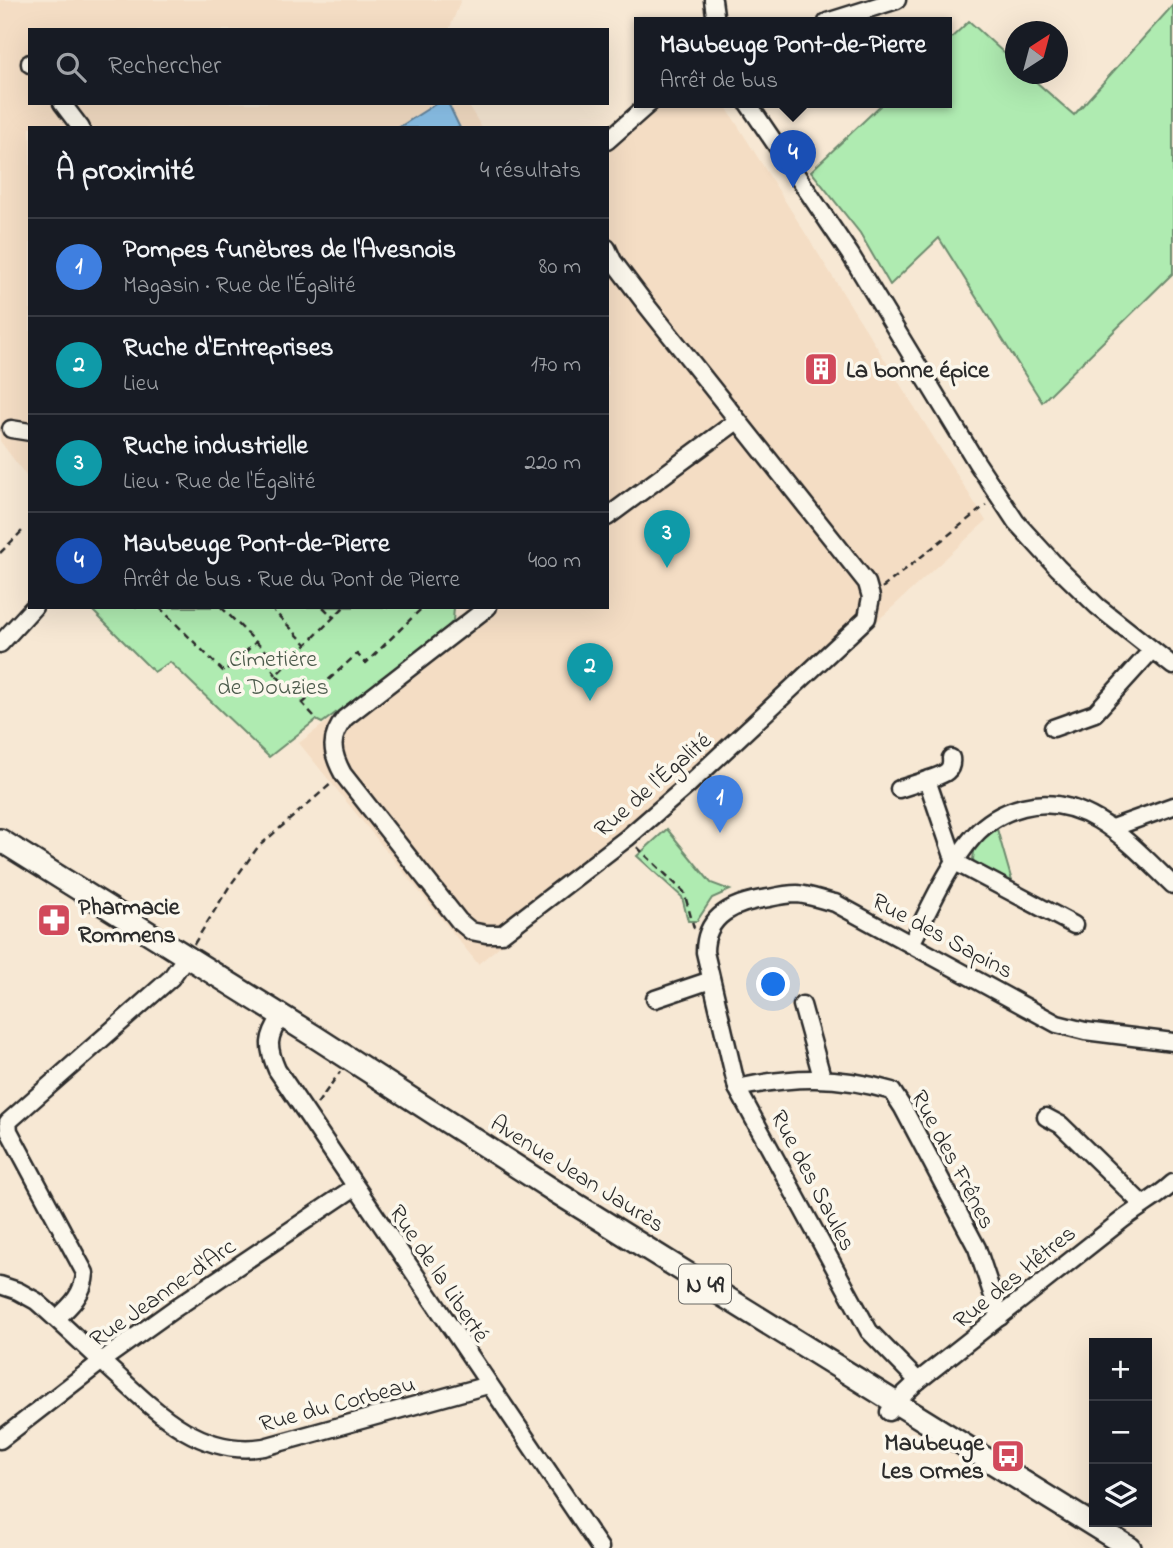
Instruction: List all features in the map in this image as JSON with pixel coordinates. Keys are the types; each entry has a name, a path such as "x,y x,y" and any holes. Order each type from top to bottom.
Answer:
{"main road":[{"name":"Avenue Jean Jaurès","path":"0,840 183,962 568,1199 1106,1548"},
{"name":"Avenue Jean Jaurès","path":"0,856 183,962"},
{"name":"Avenue Jean Jaurès","path":"278,1022 342,1069 551,1203 1130,1548"}],"street":[{"path":"843,17 897,0"},
{"path":"64,105 79,126"},
{"path":"609,139 644,108"},
{"path":"751,108 850,254 997,496 1016,522 1097,606 1173,666"},
{"path":"609,258 867,583 871,597"},
{"path":"609,516 737,421"},
{"path":"11,429 28,432"},
{"name":"Rue de l'Égalité","path":"479,610 345,718 335,730 332,743 335,759 343,774 449,910 471,931 502,934 627,838 687,786 867,618 871,597"},
{"path":"0,644 32,609"},
{"path":"1053,728 1095,713 1152,650"},
{"path":"899,789 950,771 951,758"},
{"path":"927,780 955,862 1074,925"},
{"path":"911,944 955,862 972,838 1000,815 1031,805 1059,804 1112,828 1173,885"},
{"path":"1112,828 1173,806"},
{"name":"Rue des Sapins","path":"706,937 713,921 723,911 748,900 795,894 835,903 1057,1024 1085,1031 1173,1042"},
{"name":"Rue des Saules","path":"706,937 711,980 737,1088 869,1331 918,1381"},
{"path":"57,1318 79,1296 85,1273 4,1126 171,978 183,962"},
{"path":"655,999 711,980"},
{"path":"802,1005 822,1077"},
{"name":"Rue de la Liberté","path":"278,1022 269,1038 270,1055 277,1070 600,1548"},
{"name":"Rue des Frênes","path":"737,1088 772,1080 822,1077 892,1091 976,1248 1000,1317"},
{"path":"1046,1117 1062,1125 1142,1204"},
{"name":"Rue Jeanne-d'Arc","path":"0,1440 174,1309 355,1188"},
{"name":"Rue des Hêtres","path":"892,1407 918,1381 1142,1204 1169,1192"},
{"name":"Rue du Corbeau","path":"0,1285 36,1301 57,1318 170,1423 200,1439 230,1448 264,1447 488,1385"}],"path":[{"path":"871,597 997,496"},
{"path":"0,553 24,529"},
{"path":"161,609 225,672 256,642"},
{"path":"223,609 265,651 281,653 291,660"},
{"path":"272,609 306,644"},
{"path":"325,609 333,617"},
{"path":"276,675 342,609"},
{"path":"302,704 357,654 366,663 421,609"},
{"path":"265,651 265,660 276,675 314,716"},
{"path":"183,962 229,887 258,847 343,774"},
{"path":"627,838 684,892 694,928 706,937"},
{"path":"308,1116 342,1069"}],"shaded area":[{"path":"0,0 461,0 450,28 28,28 28,105 468,105 481,126 28,126 28,478 0,441"},
{"path":"654,108 727,108 986,521 720,766 478,964 299,743 468,615 463,609 609,609 609,146"}],"green space":[{"path":"1173,5 1173,273 1042,402 939,238 890,285 860,233 811,171 878,108 952,108 952,37 969,21 1005,54 1005,84 1038,84 1074,115"},
{"name":"Cimetière de Douzies","path":"91,609 454,609 453,621 441,635 322,723 316,720 269,757 170,662 154,672"},
{"path":"667,829 711,883 730,890 712,898 697,921 688,921 682,897 637,856"},
{"path":"997,829 1014,888 974,864 975,845"}],"water":[{"path":"434,105 449,105 459,126 401,126"}],"place":[{"name":"Maubeuge Pont-de-Pierre","path":"793,188"},
{"name":"La bonne épice","path":"821,369"},
{"name":"Ruche industrielle","path":"667,568"},
{"name":"Ruche d'Entreprises","path":"590,701"},
{"name":"Pompes funèbres de l'Avesnois","path":"720,833"},
{"name":"Pharmacie Rommens","path":"54,920"},
{"name":"Maubeuge Les Ormes","path":"1008,1456"}]}
